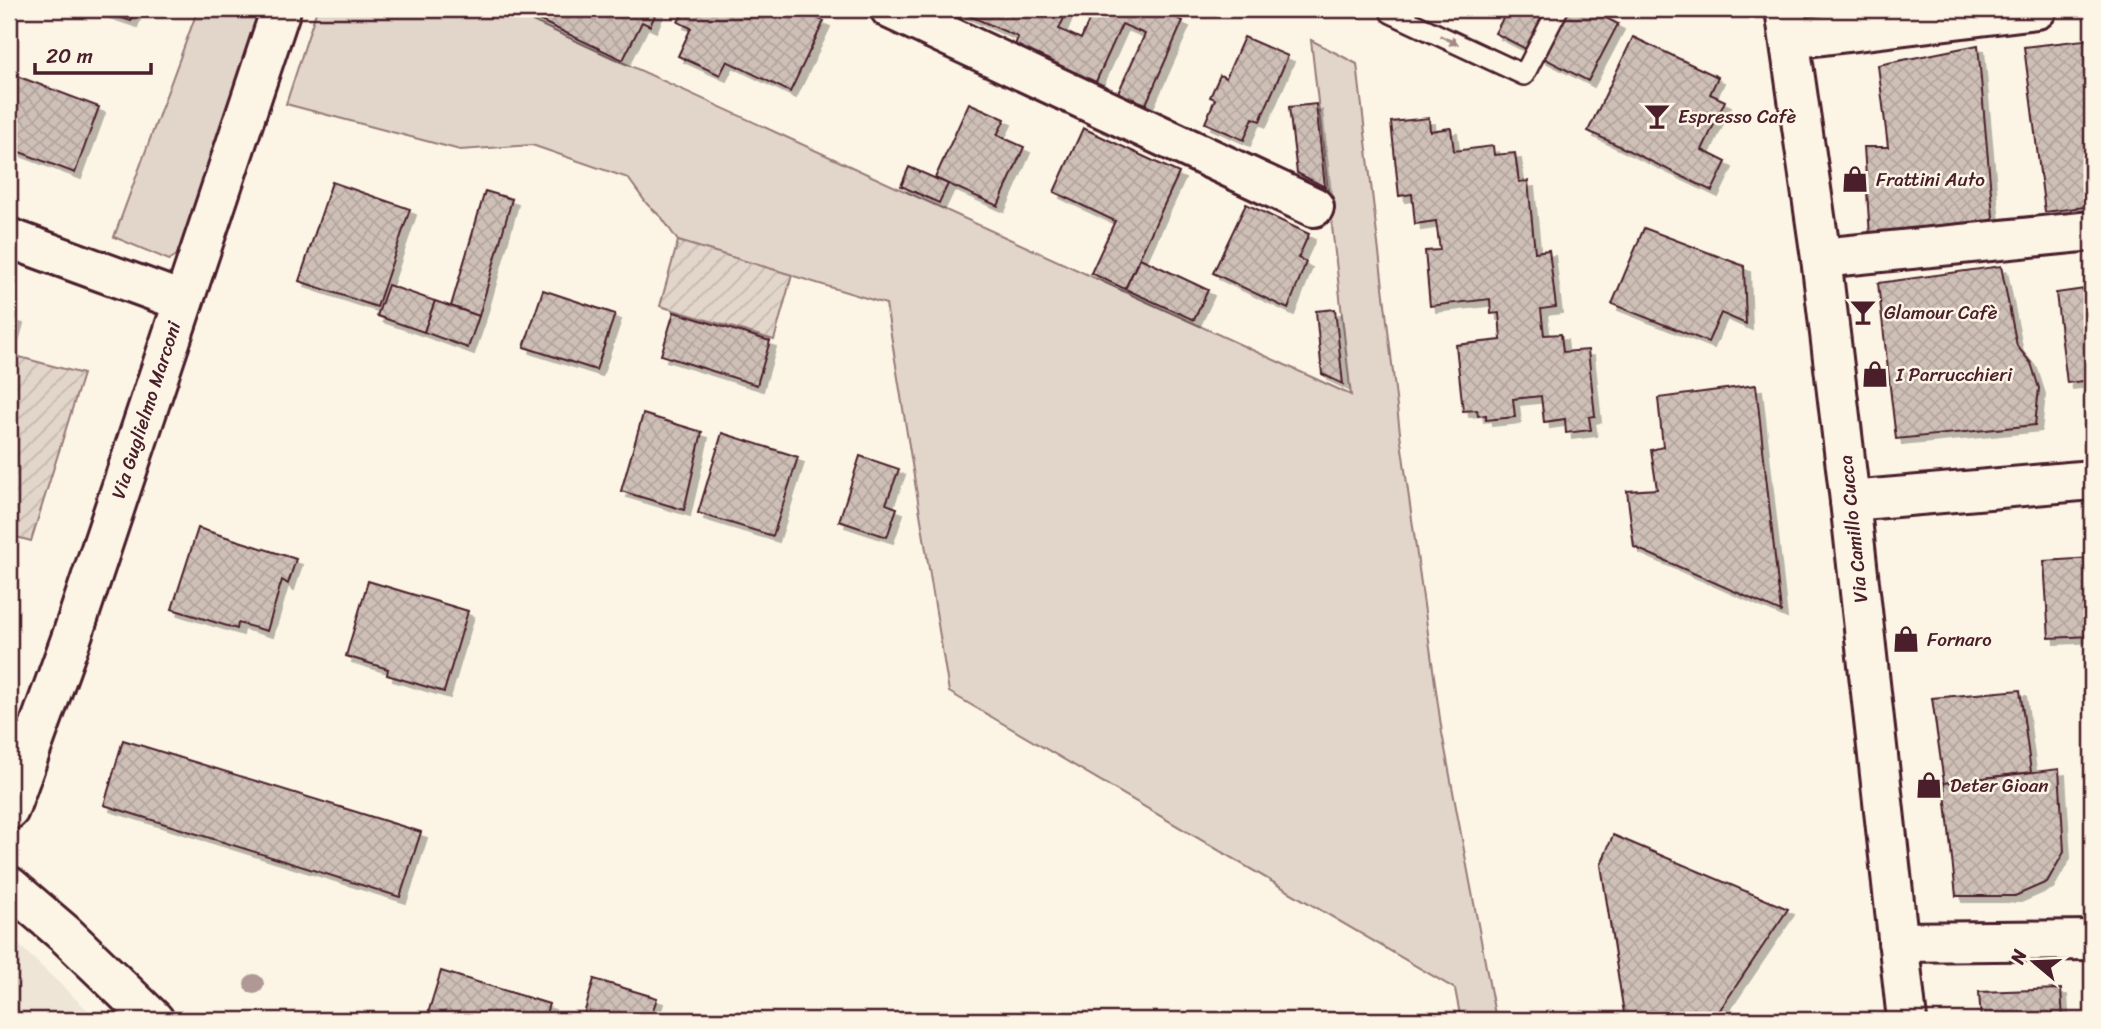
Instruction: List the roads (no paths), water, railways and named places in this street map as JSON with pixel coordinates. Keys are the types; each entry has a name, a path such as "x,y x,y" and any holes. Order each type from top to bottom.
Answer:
{"street":[{"name":"Via Guglielmo Marconi","path":"9,810 72,636 281,9"},
{"path":"890,9 1314,207"},
{"path":"1782,19 2037,9"},
{"name":"Via Camillo Cucca","path":"1782,19 1821,258 1907,1020"},
{"path":"1821,258 2092,231"},
{"path":"9,238 182,301"},
{"path":"1850,501 2092,480"},
{"path":"9,886 65,934 154,1020"},
{"path":"1898,942 2092,940"}],"lane":[{"path":"1391,9 1391,13 1524,75 1558,9"}],"place":[{"name":"Espresso Cafè","path":"1657,116"},
{"name":"Frattini Auto","path":"1855,179"},
{"name":"Glamour Cafè","path":"1863,312"},
{"name":"I Parrucchieri","path":"1875,374"},
{"name":"Fornaro","path":"1906,639"},
{"name":"Deter Gioan","path":"1929,785"}]}
